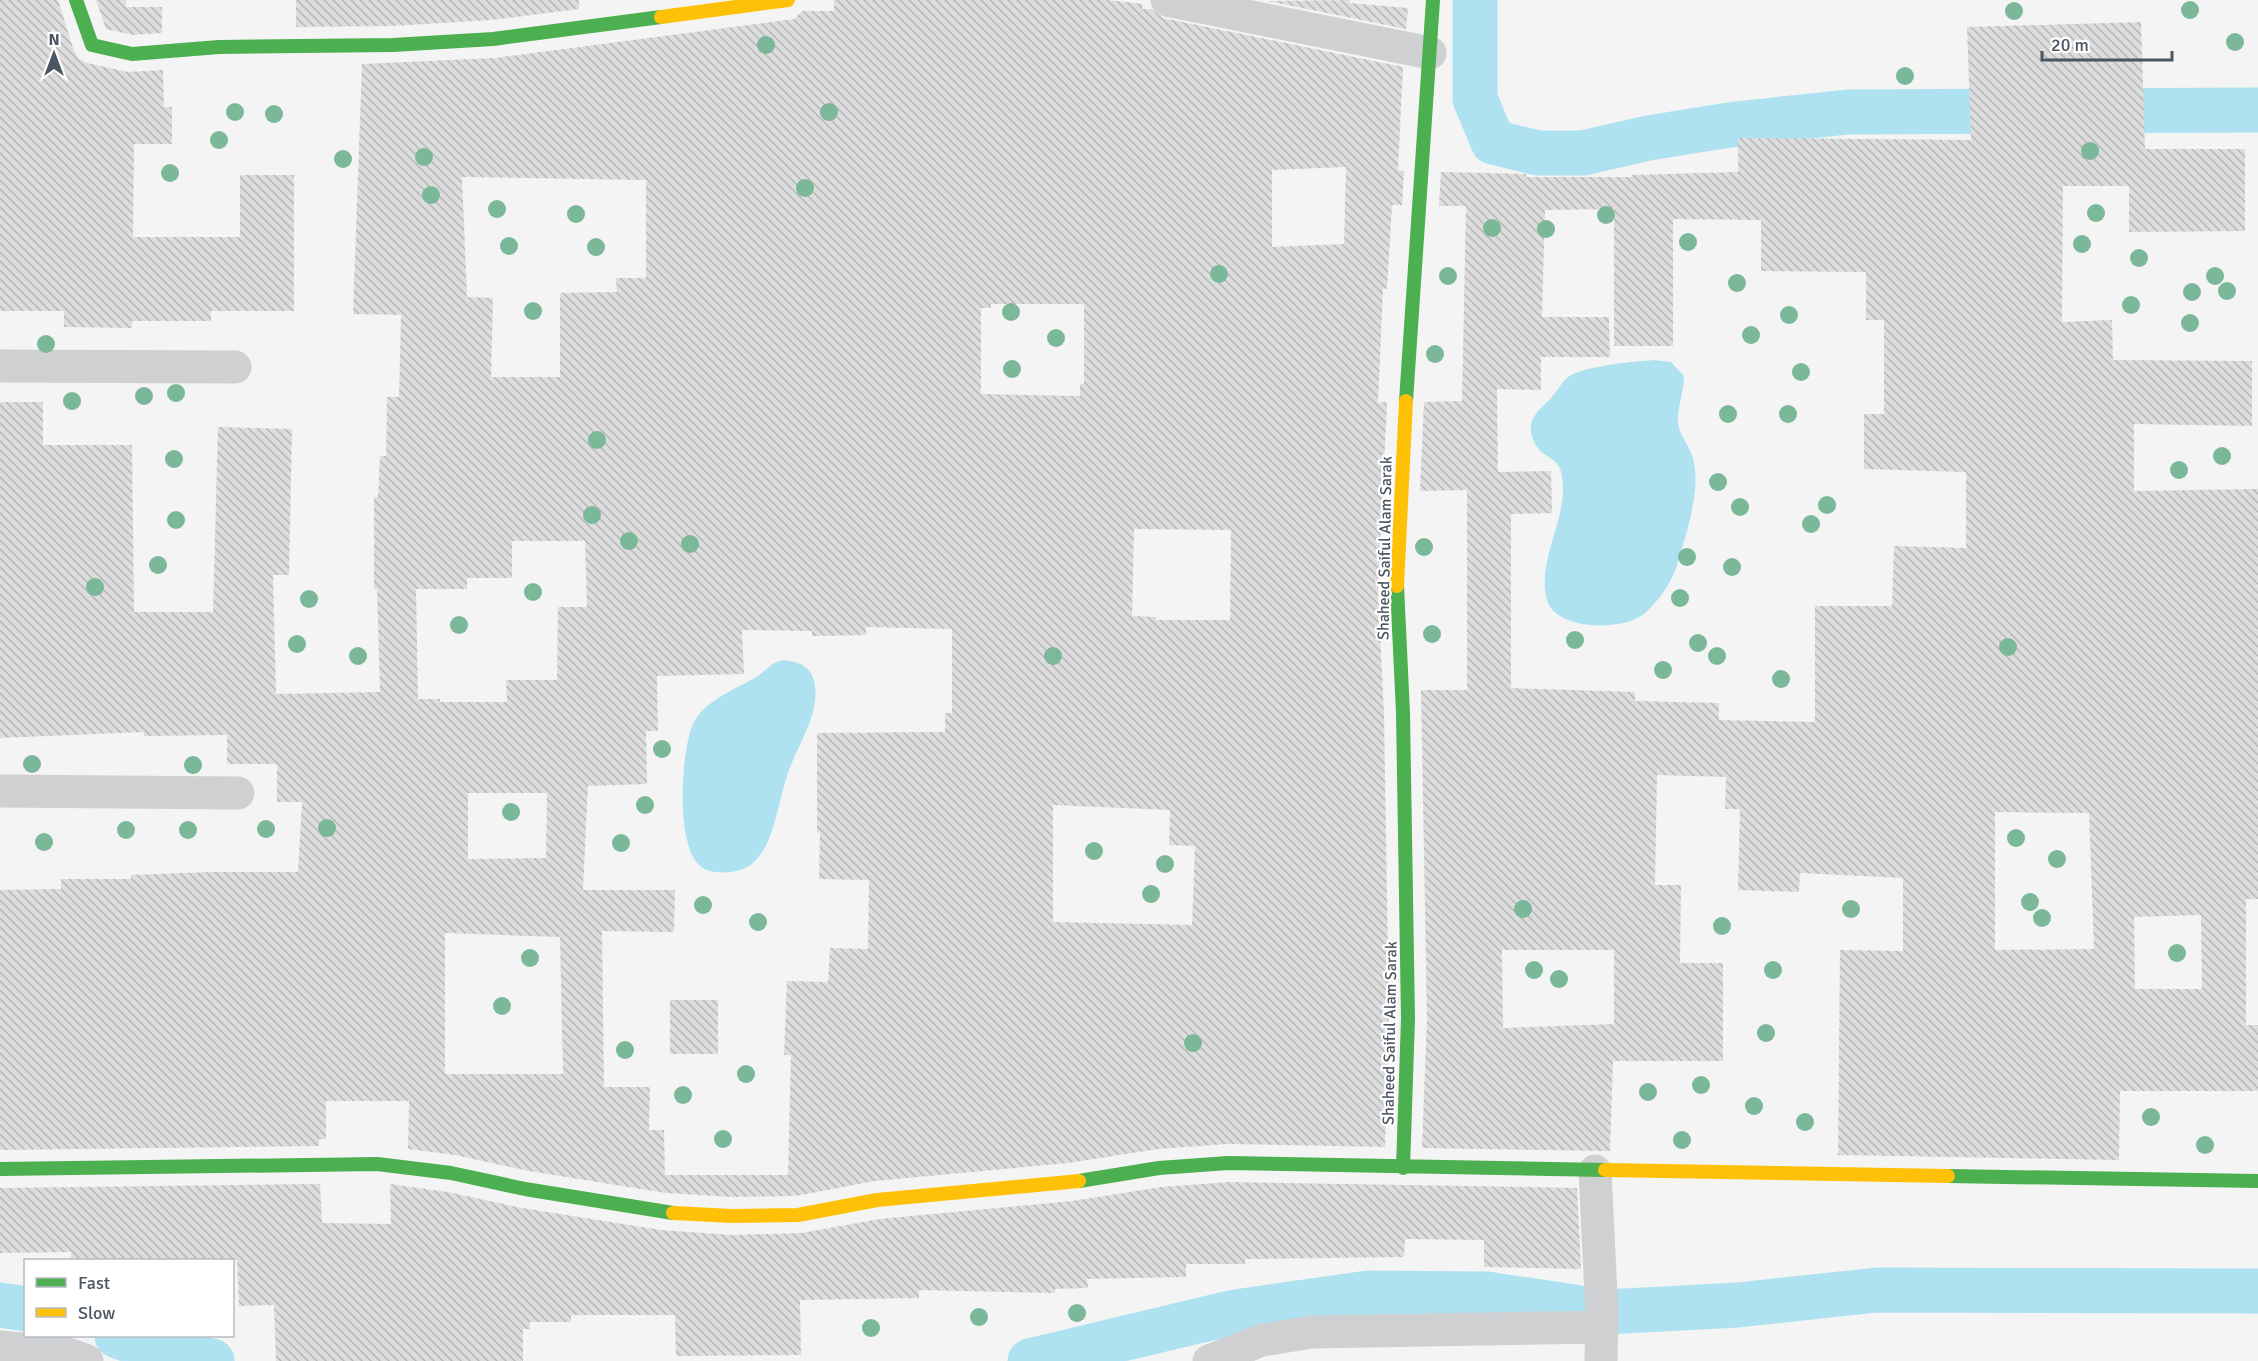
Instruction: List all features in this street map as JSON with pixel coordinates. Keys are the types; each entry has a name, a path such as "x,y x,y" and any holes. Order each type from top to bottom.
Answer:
{"street":[{"path":"76,0 92,45 132,54 219,47 393,45 493,39 670,8 788,0"},
{"path":"1167,0 1430,53"},
{"name":"Shaheed Saiful Alam Sarak","path":"1403,1168 1408,1007 1403,724 1397,593 1403,430 1433,0"},
{"path":"0,366 235,367"},
{"path":"0,791 238,793"},
{"path":"0,1169 377,1164 450,1173 525,1189 664,1212 732,1216 798,1215 877,1200 1070,1182 1160,1168 1228,1163 1312,1163 1403,1168 1596,1186 2258,1181"},
{"path":"1596,1186 1602,1321 1601,1361"},
{"path":"1209,1361 1262,1340 1312,1332 1602,1321"},
{"path":"0,1347 65,1353 87,1361"}],"water":[{"path":"1654,360 1671,362 1684,376 1678,423 1693,457 1695,475 1694,501 1675,571 1654,604 1634,620 1606,625 1576,623 1563,618 1553,610 1547,600 1545,572 1562,503 1562,476 1556,462 1537,447 1533,439 1531,424 1537,413 1565,380 1573,374 1602,366"},
{"path":"784,660 800,664 809,670 814,680 815,698 814,709 787,776 771,833 762,853 748,866 732,872 710,871 698,864 690,849 685,828 683,780 685,757 693,724 705,708 713,702 758,676 773,664"}],"building":[{"path":"0,0 58,0 74,51 79,59 87,63 128,72 163,70 164,107 172,107 172,144 134,144 133,237 240,237 240,175 294,175 294,311 211,311 211,321 132,321 132,328 64,327 64,311 0,311"},
{"path":"96,0 126,0 126,7 162,7 162,33 133,35 106,29"},
{"path":"296,0 579,0 579,9 491,20 392,26 296,27"},
{"path":"834,0 1108,0 1143,4 1142,9 1151,9 1163,18 1403,67 1398,170 1404,171 1402,205 1392,205 1387,289 1383,288 1378,403 1387,402 1378,592 1384,714 1389,1018 1385,1147 1228,1144 1158,1149 1068,1163 875,1181 796,1196 732,1197 666,1193 529,1171 455,1155 408,1149 409,1101 326,1101 326,1139 319,1139 319,1146 0,1150 0,890 61,889 61,879 131,879 131,875 210,872 298,872 302,802 277,802 277,764 227,764 227,735 144,736 144,732 0,738 0,402 43,402 43,445 132,445 134,612 213,612 218,427 292,429 289,575 273,575 276,694 380,692 377,589 374,589 374,497 378,497 380,456 386,456 387,397 399,397 401,315 353,314 362,64 495,58 794,19 802,11 834,11","holes":["1346,167 1344,244 1272,247 1272,170","462,177 646,180 646,278 616,278 617,292 560,293 560,377 491,377 493,298 467,297","991,304 1084,304 1084,384 1080,384 1080,396 981,394 981,308 991,308","1134,529 1231,530 1230,620 1156,620 1156,617 1132,616","512,541 585,541 587,607 558,607 557,680 506,680 507,702 440,702 440,699 418,699 416,589 467,589 467,578 512,578","866,627 952,629 952,713 945,713 945,732 817,733 819,879 869,880 868,949 830,948 828,982 787,981 784,1055 791,1055 788,1175 665,1175 664,1130 649,1130 650,1087 604,1087 602,931 674,932 675,890 583,890 588,786 647,784 646,731 658,731 657,676 744,674 742,630 812,631 812,636 866,635","468,793 547,793 546,858 468,859","1053,805 1170,810 1169,845 1195,846 1192,925 1053,922","445,933 560,937 563,1074 445,1074"]},
{"path":"1350,0 1349,3 1408,8 1406,29 1267,1"},
{"path":"2141,22 2145,149 2245,149 2245,231 2129,232 2129,186 2063,186 2062,322 2112,320 2113,360 2252,361 2252,426 2134,424 2134,491 2258,489 2258,899 2246,899 2246,1025 2258,1025 2258,1091 2120,1091 2119,1160 1838,1155 1840,950 1903,951 1903,878 1800,873 1799,892 1738,890 1740,809 1725,809 1726,777 1657,775 1655,885 1681,885 1680,963 1723,963 1723,1061 1613,1061 1610,1151 1422,1148 1427,1018 1421,690 1467,690 1467,490 1420,491 1424,402 1462,401 1466,206 1439,206 1441,172 1526,174 1526,177 1632,177 1632,175 1738,172 1738,138 1971,140 1967,27","holes":["1614,209 1614,346 1673,346 1673,219 1761,220 1761,271 1866,272 1866,320 1884,320 1884,414 1864,414 1864,469 1966,472 1966,548 1894,546 1892,606 1815,606 1815,722 1719,720 1719,703 1635,701 1635,692 1511,688 1511,514 1552,513 1551,471 1498,472 1497,389 1541,390 1541,357 1610,357 1609,317 1542,317 1545,210","1995,812 2089,813 2094,949 1995,950","2201,915 2202,989 2135,989 2134,917","1502,950 1614,950 1614,1024 1503,1028"]},
{"path":"670,1000 718,1000 718,1054 670,1054"},
{"path":"1229,1182 1577,1188 1581,1269 1484,1267 1484,1240 1405,1239 1404,1257 1245,1259 1245,1264 1186,1264 1186,1277 1087,1279 1088,1288 1055,1289 1055,1293 919,1290 919,1298 800,1300 801,1355 676,1356 675,1315 571,1315 571,1322 530,1322 530,1329 523,1329 523,1361 276,1361 274,1305 239,1306 237,1260 71,1259 71,1252 0,1253 0,1188 320,1184 322,1223 391,1224 390,1184 448,1192 522,1208 661,1230 732,1235 801,1233 880,1219 1072,1201 1161,1187"}],"waterway":[{"path":"1475,0 1475,99 1493,142 1538,153 1583,153 1648,138 1736,124 1848,112 2258,110"},
{"path":"1030,1361 1235,1312 1368,1293 1487,1294 1606,1312 1738,1305 1877,1290 2258,1291"},
{"path":"0,1305 24,1309"},
{"path":"120,1337 152,1348 212,1361"}],"traffic: fast":[{"path":"76,0 92,45 132,54 219,47 393,45 493,39 661,17"},
{"path":"1406,401 1433,0"},
{"path":"1397,586 1403,713 1408,1018 1403,1168"},
{"path":"1079,1181 1159,1168 1228,1163 1605,1170"},
{"path":"0,1169 377,1164 451,1173 525,1189 673,1213"},
{"path":"1948,1176 2258,1181"}],"traffic: slow":[{"path":"661,17 788,0"},
{"path":"1397,586 1406,401"},
{"path":"1605,1170 1948,1176"},
{"path":"673,1213 732,1216 798,1215 877,1200 1079,1181"}]}
